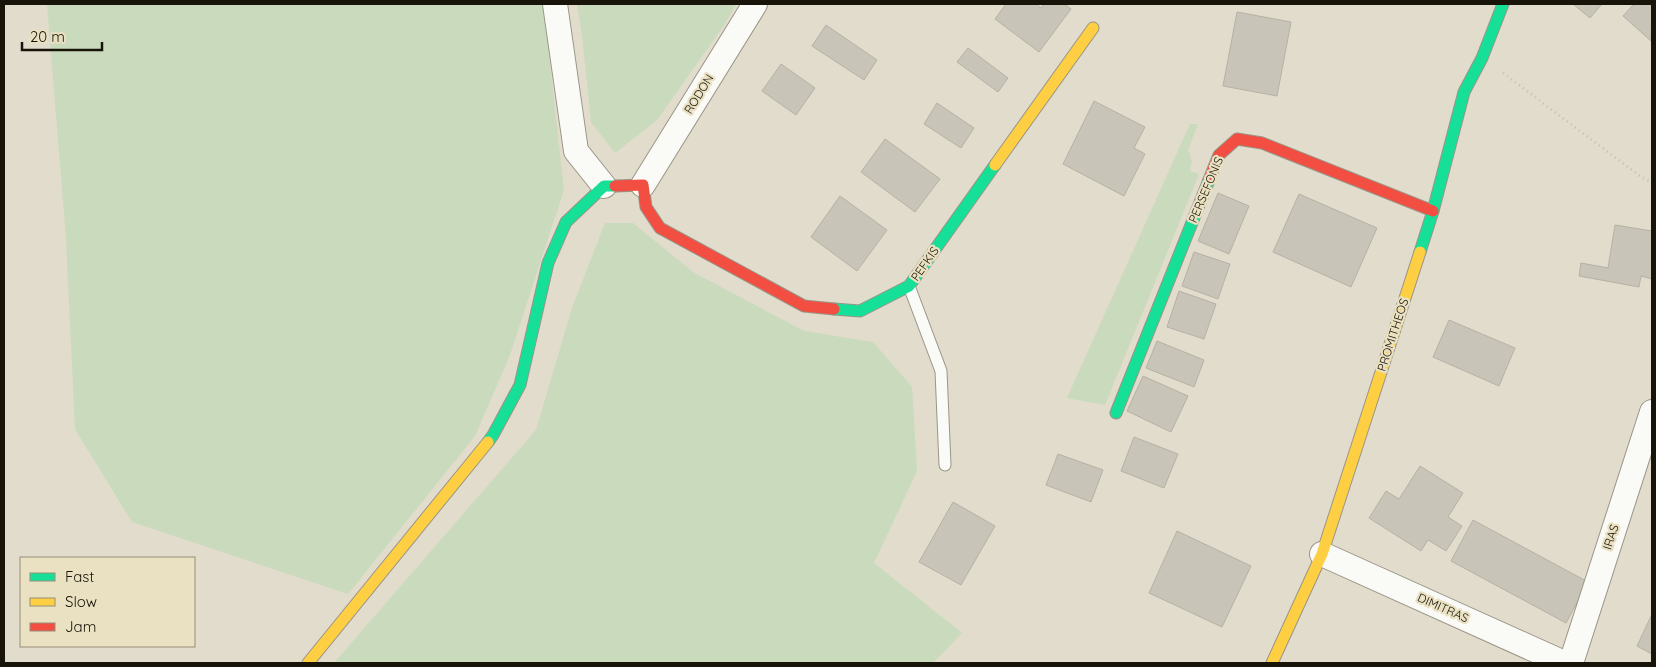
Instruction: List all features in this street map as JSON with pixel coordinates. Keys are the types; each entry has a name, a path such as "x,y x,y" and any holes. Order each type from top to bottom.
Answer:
{"street":[{"path":"555,4 576,151 604,186"},
{"name":"RODON","path":"643,185 755,4"},
{"name":"PROMITHEOS","path":"1272,663 1322,554 1433,211 1464,92 1482,58 1503,4"},
{"name":"PEFKIS","path":"643,185 646,207 660,228 804,306 860,312 909,286 1093,28"},
{"name":"PERSEFONIS","path":"1116,413 1219,155 1237,138 1262,143 1433,211"},
{"path":"308,663 493,435 520,385 548,263 566,222 604,186 643,185"},
{"name":"IRAS","path":"1570,663 1652,412"},
{"name":"DIMITRAS","path":"1322,554 1564,663"}],"lane":[{"path":"909,286 941,371 945,465"}],"path":[{"path":"1482,58 1641,177 1652,182"}],"green space":[{"path":"47,4 542,4 564,190 510,355 475,436 348,594 132,522 75,429 66,238"},
{"path":"577,4 736,4 725,24 657,120 615,153 591,122"},
{"path":"1190,124 1198,124 1188,150 1192,161 1190,171 1199,174 1105,405 1067,398"},
{"path":"605,223 633,223 693,272 804,331 873,342 912,387 917,471 874,563 962,633 933,663 334,663 536,430 572,308"}],"building":[{"path":"1006,4 1036,4 1041,8 1044,4 1064,4 1071,9 1039,52 995,19"},
{"path":"1573,4 1602,4 1590,18"},
{"path":"1634,4 1652,4 1651,41 1623,16"},
{"path":"1237,12 1291,22 1277,96 1223,86"},
{"path":"826,25 877,60 864,80 812,46"},
{"path":"968,48 1008,78 998,92 957,62"},
{"path":"781,64 815,88 796,115 762,91"},
{"path":"1094,101 1145,127 1134,148 1145,154 1124,196 1063,164"},
{"path":"937,103 974,128 961,148 924,124"},
{"path":"885,139 940,179 915,212 861,172"},
{"path":"1218,193 1249,206 1229,254 1198,241"},
{"path":"1299,194 1377,228 1351,287 1273,252"},
{"path":"840,196 887,230 857,271 811,237"},
{"path":"1615,225 1652,231 1652,279 1641,276 1639,287 1579,276 1581,263 1608,268"},
{"path":"1194,252 1230,264 1218,299 1182,286"},
{"path":"1179,291 1216,304 1204,339 1167,327"},
{"path":"1449,320 1515,348 1499,386 1433,357"},
{"path":"1157,341 1204,360 1194,387 1146,368"},
{"path":"1143,376 1188,396 1171,432 1127,411"},
{"path":"1134,437 1178,454 1164,488 1121,471"},
{"path":"1058,454 1103,470 1091,502 1046,485"},
{"path":"1420,466 1463,493 1448,517 1462,526 1446,551 1428,540 1421,551 1369,518 1386,491 1399,499"},
{"path":"953,502 995,526 961,585 919,562"},
{"path":"1473,520 1588,582 1566,623 1451,561"},
{"path":"1177,531 1251,566 1222,627 1149,593"},
{"path":"1652,614 1652,654 1637,646"}],"traffic: fast":[{"path":"1420,252 1433,211 1464,92 1482,58 1503,4"},
{"path":"834,309 860,311 909,286 995,165"},
{"path":"1116,413 1209,180"},
{"path":"488,442 520,385 548,263 566,222 604,186 615,186"}],"traffic: slow":[{"path":"995,165 1093,28"},
{"path":"1272,663 1322,554 1420,252"},
{"path":"308,663 488,442"}],"traffic: jam":[{"path":"1209,180 1219,155 1237,139 1262,143 1433,211"},
{"path":"615,186 643,185 646,207 660,228 804,306 834,309"}]}
